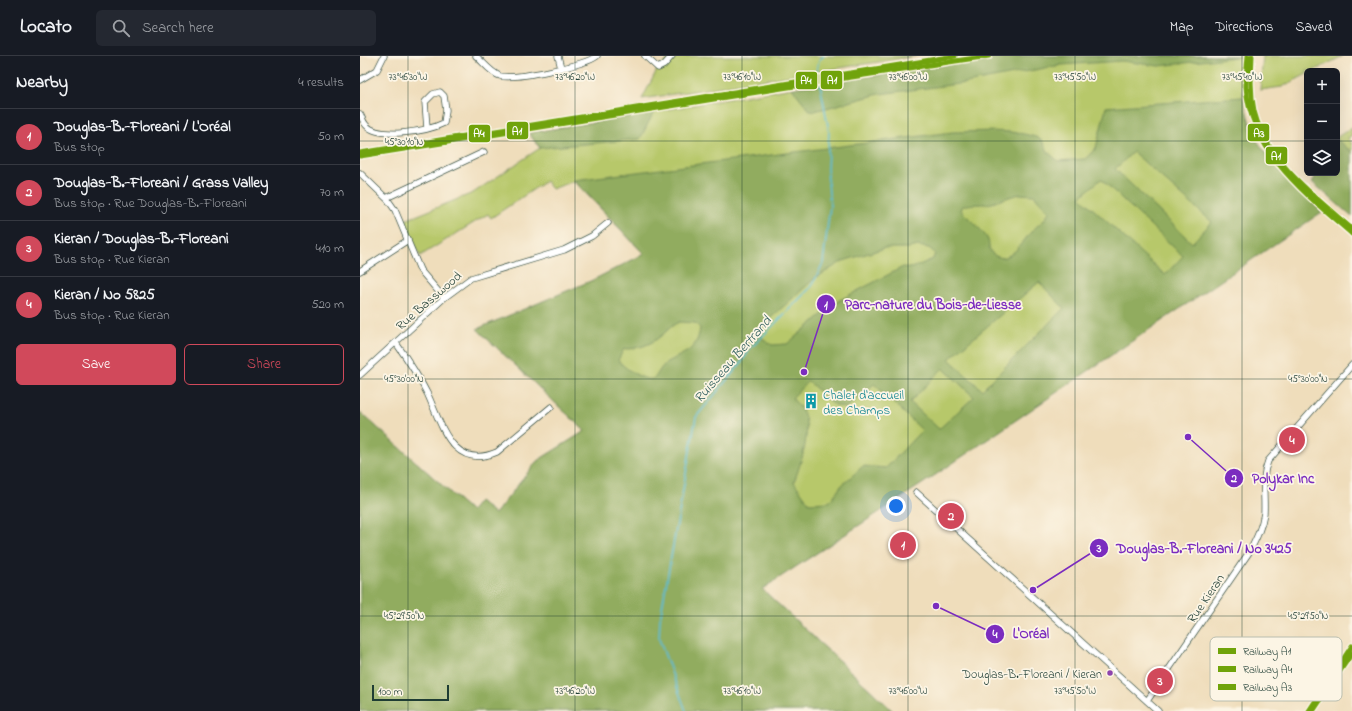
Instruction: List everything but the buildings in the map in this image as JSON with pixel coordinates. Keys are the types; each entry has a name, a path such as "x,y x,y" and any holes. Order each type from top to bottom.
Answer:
{"street":[{"path":"360,80 377,70 384,56"},
{"path":"476,56 501,76 508,77 585,63 597,56"},
{"path":"558,56 561,68"},
{"path":"645,56 658,68 664,65 672,56"},
{"path":"360,114 366,125 378,132 388,134 427,128 440,125 446,119 444,96 440,92 433,94 425,102 427,128"},
{"path":"386,198 484,152"},
{"path":"360,173 386,198 395,210 420,270 444,298"},
{"name":"Rue Basswood","path":"360,375 444,298 471,278 564,250 592,236 608,223"},
{"path":"360,271 408,240"},
{"path":"396,343 419,379 447,438 458,449 469,455 488,456 497,452 551,407"},
{"name":"Rue Kieran","path":"1147,701 1253,546 1262,524 1264,513 1263,478 1268,461 1352,365"},
{"path":"916,492 1158,711"}],"green space":[{"path":"672,56 916,56 642,99 658,68"},
{"path":"1006,56 1243,56 1159,66 1122,61 1061,65 966,83 879,94 811,112 792,88"},
{"path":"1009,56 1243,56 1242,97 1251,135 1270,167 1318,213 925,482 762,589 893,711 360,711 360,412 471,511 479,501 495,514 537,461 585,431 477,329 593,280 644,254 574,181 552,189 546,181 491,218 488,214 420,256 403,221 473,193 540,148 529,134 536,132 792,88 794,91"},
{"path":"1263,56 1343,56 1319,68 1304,68 1304,76 1282,87 1260,90"},
{"path":"1243,97 1253,135 1276,167 1322,212 925,482 762,589 893,711 360,711 360,412 471,511 479,501 495,514 537,461 585,431 477,329 593,280 644,254 574,180 953,132 998,131 1020,133 1041,139 1049,153 1058,161 1085,159 1096,148 1106,107","holes":["1133,152 1212,222 1192,243 1115,169","1101,179 1183,256 1165,275 1080,197","1020,194 1034,195 1049,212 1043,221 1031,232 1015,251 1010,255 999,257 993,254 989,249 988,240 985,235 961,210 963,206 992,203","918,246 929,248 935,253 933,259 912,268 903,267 838,301 787,344 772,345 764,340 760,333 764,324 814,279 843,261 885,248 909,248","1039,282 1064,308 982,390 949,359","679,322 695,323 700,328 696,343 692,348 664,365 654,378 648,379 639,376 629,370 618,360 624,349 649,344","943,368 974,397 939,429 910,402","808,381 834,405 846,408 874,384 922,430 886,468 863,466 842,485 829,502 809,503 794,482 805,446 806,436 805,418 800,407 792,398"]},
{"path":"654,112 640,139 540,148 529,133"},
{"path":"1351,128 1352,135 1348,138 1352,144 1352,152 1340,142 1340,135"},
{"path":"1340,142 1352,152 1352,217 1311,181 1315,179 1313,176 1340,176"}],"waterway":[{"name":"Ruisseau Bertrand","path":"686,711 659,639 660,619 696,417 741,363 750,349 812,286 823,263 830,206 827,169 829,131 817,69 819,60 824,56"}],"rail line":[{"name":"A4","path":"360,153 955,56"},
{"name":"A1","path":"360,156 989,56"},
{"name":"A3","path":"1248,56 1246,87 1250,110 1258,132 1270,152 1284,170 1300,187 1352,234"},
{"name":"A1","path":"1252,56 1251,90 1254,111 1260,129 1269,146 1294,177 1352,229"},
{"name":"A3","path":"1342,661 1352,646"},
{"name":"A1","path":"1342,668 1352,653"},
{"name":"A3","path":"1309,711 1316,701"},
{"name":"A1","path":"1313,711 1320,701"}],"place":[{"name":"Parc-nature du Bois-de-Liesse","path":"804,372"},
{"name":"Chalet d'accueil des Champs","path":"811,401"},
{"name":"Polykar Inc","path":"1188,437"},
{"name":"Kieran / No 5825","path":"1292,440"},
{"name":"Douglas-B.-Floreani / Grass Valley","path":"951,516"},
{"name":"Douglas-B.-Floreani / L'Oréal","path":"903,545"},
{"name":"Douglas-B.-Floreani / No 3425","path":"1033,590"},
{"name":"L'Oréal","path":"936,606"},
{"name":"Douglas-B.-Floreani / Kieran","path":"1110,673"},
{"name":"Kieran / Douglas-B.-Floreani","path":"1160,681"}]}
